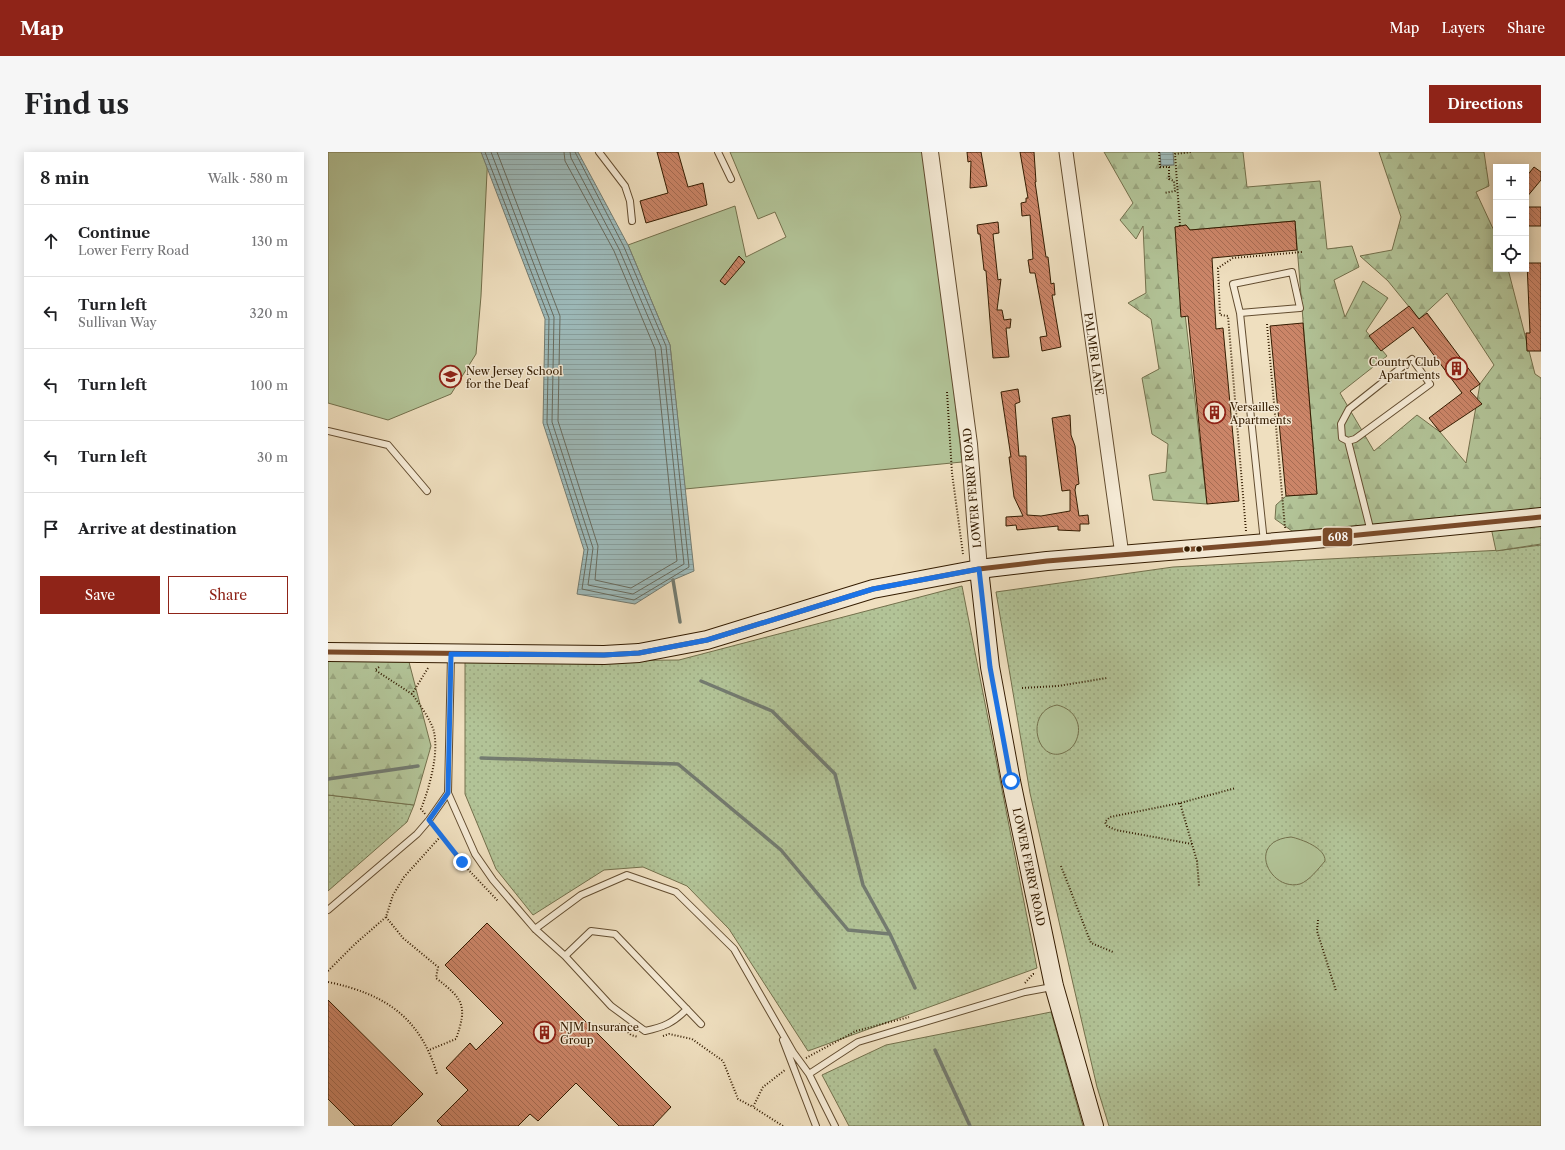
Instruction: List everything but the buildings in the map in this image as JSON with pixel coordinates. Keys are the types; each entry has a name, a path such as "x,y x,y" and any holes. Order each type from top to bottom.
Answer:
{"main road":[{"path":"328,652 604,655 639,653 707,640 873,589 979,569 1122,555 1264,544 1541,517"},
{"name":"LOWER FERRY ROAD","path":"979,569 990,667 1054,986 1094,1126"}],"street":[{"name":"LOWER FERRY ROAD","path":"930,152 969,444 979,569"},
{"name":"PALMER LANE","path":"1066,152 1122,555"}],"lane":[{"path":"599,152 625,186 630,201 632,221"},
{"path":"718,152 731,179"},
{"path":"1240,314 1300,308 1292,272 1233,284 1240,314 1264,544"},
{"path":"1348,441 1363,433 1430,384 1412,359 1349,409 1341,424 1342,438 1348,441 1372,534"},
{"path":"328,431 388,445 427,492"},
{"path":"451,654 448,793 475,854 493,880 535,929 565,956 611,1006 645,1031 664,1027 677,1019 687,1009"},
{"path":"328,910 417,834 448,793"},
{"path":"535,929 581,895 627,875 676,892 734,949 778,1025 809,1074 835,1126"},
{"path":"565,956 592,931 615,934 701,1024"},
{"path":"809,1074 858,1042 1025,992 1054,986"},
{"path":"778,1025 816,1126"}],"path":[{"path":"1159,152 1160,167 1176,166"},
{"path":"1176,192 1175,154 1190,152"},
{"path":"1169,167 1169,179 1174,181 1180,226"},
{"path":"1164,193 1176,192"},
{"path":"1238,532 1246,531 1228,316 1220,316 1218,268 1233,258 1302,252"},
{"path":"1267,324 1285,530"},
{"path":"390,653 375,670 412,694 434,732 434,760 430,787 421,809 462,862 502,905"},
{"path":"412,694 428,666 430,653"},
{"path":"1022,688 1058,686 1107,678"},
{"path":"1192,844 1116,830 1106,826 1105,822 1110,817 1180,803 1236,788"},
{"path":"1180,803 1197,861 1199,886"},
{"path":"328,971 355,944 386,917 393,895 404,877 441,836"},
{"path":"1061,866 1091,943 1113,952"},
{"path":"386,917 403,938 438,967 436,978 453,991 461,1002 462,1021 456,1039 429,1050"},
{"path":"1318,920 1317,931 1336,991"},
{"path":"328,982 369,993 394,1007 424,1039 437,1074"},
{"path":"616,1021 631,1035 642,1038"},
{"path":"662,1036 669,1034 692,1039 723,1061 738,1099 753,1107"}],"green space":[{"path":"328,152 488,152 481,296 476,354 451,394 388,420 328,403"},
{"path":"730,152 927,152 962,462 685,489 670,345 628,245 735,206 746,257 786,237 775,212 758,219"},
{"path":"1104,152 1243,152 1247,187 1320,181 1327,249 1352,246 1359,267 1334,280 1345,317 1363,281 1388,298 1366,331 1387,356 1340,393 1374,451 1417,415 1440,432 1466,463 1480,384 1494,365 1447,293 1419,319 1388,281 1360,256 1392,250 1401,217 1379,152 1484,152 1489,186 1476,192 1493,229 1493,272 1509,272 1535,374 1541,378 1541,544 1496,551 1489,518 1292,531 1275,519 1276,505 1286,496 1317,494 1295,221 1190,230 1186,225 1175,227 1207,504 1153,500 1149,475 1166,472 1168,444 1152,434 1142,378 1159,369 1151,319 1128,303 1146,293 1143,226 1136,239 1120,220 1133,203"},
{"path":"1541,545 1541,1126 1109,1126 1097,1087 1030,793 996,592 1173,567 1503,550"},
{"path":"962,586 1037,968 808,1051 729,929 687,886 643,867 604,870 533,915 496,869 465,794 465,662 679,660"},
{"path":"328,661 409,662 431,746 414,805 328,795"},
{"path":"1057,705 1069,710 1073,714 1079,730 1078,737 1071,748 1063,753 1054,754 1046,751 1041,744 1037,725 1040,716 1047,709"},
{"path":"328,795 414,805 407,822 328,891"},
{"path":"1291,837 1317,848 1322,852 1325,861 1317,871 1300,884 1289,884 1279,881 1272,874 1267,865 1266,856 1269,847 1277,840"},
{"path":"1051,1012 1083,1126 849,1126 822,1075 886,1045"}],"water":[{"path":"481,152 578,152 628,245 670,345 694,571 673,580 635,604 577,594 584,550 543,423 545,319"},
{"path":"1160,152 1173,152 1174,165 1161,166"}],"waterway":[{"path":"673,580 680,622"},
{"path":"701,681 772,711 835,774 863,885 890,934 915,988"},
{"path":"481,758 678,764 781,850 848,930 890,934"},
{"path":"328,779 418,766"},
{"path":"935,1050 970,1126"}],"transit line":[{"name":"608","path":"328,652 604,655 639,653 707,640 873,589 979,569 1047,561 1338,537 1541,517"}],"place":[{"name":"Country Club Apartments","path":"1456,368"},
{"name":"New Jersey School for the Deaf","path":"451,377"},
{"name":"Versailles Apartments","path":"1215,413"},
{"name":"NJM Insurance Group","path":"545,1033"}],"route":[{"path":"462,862 429,820 448,793 451,654 604,655 639,653 707,640 873,589 979,569 990,667 1011,781"}]}
